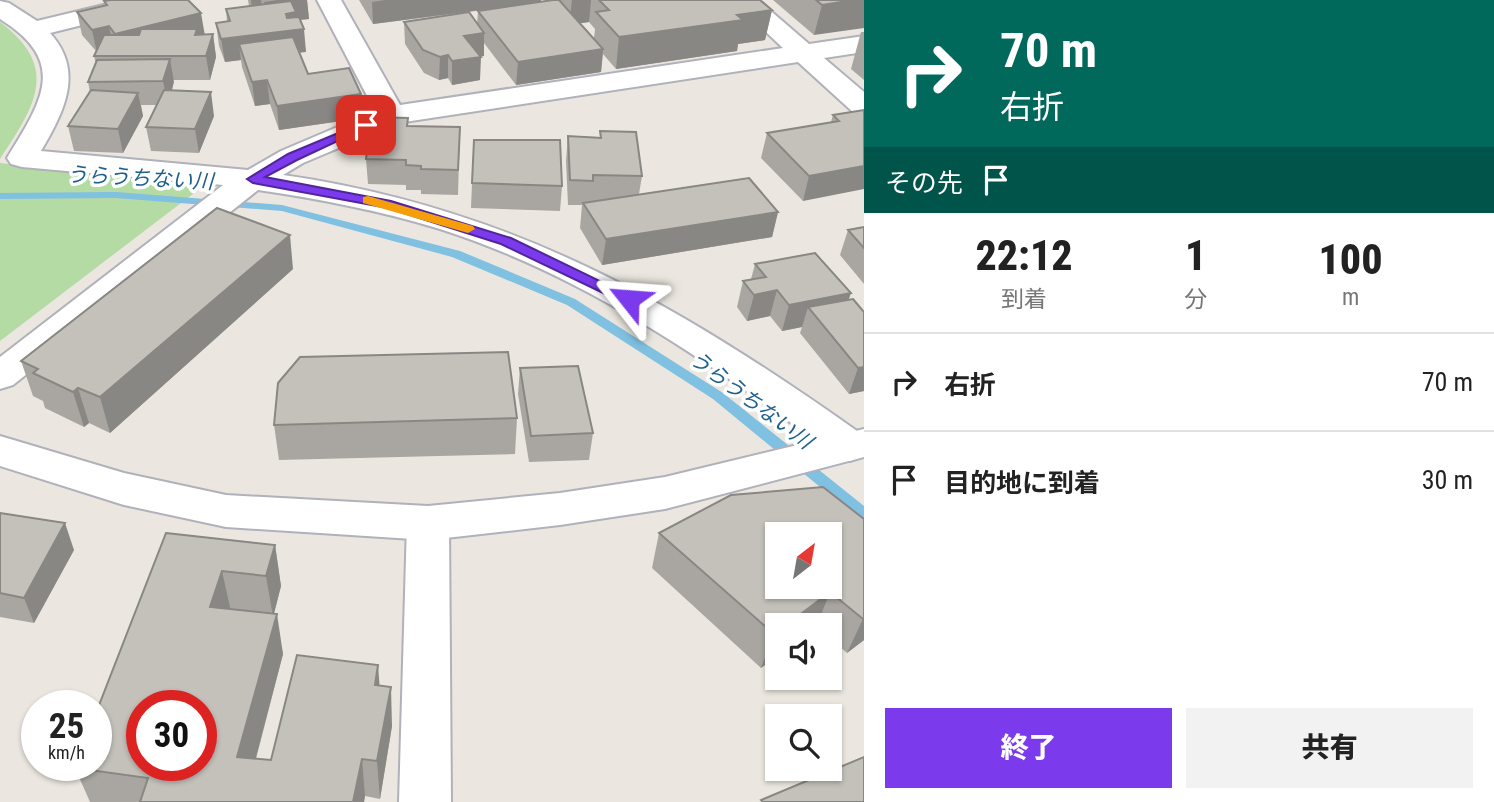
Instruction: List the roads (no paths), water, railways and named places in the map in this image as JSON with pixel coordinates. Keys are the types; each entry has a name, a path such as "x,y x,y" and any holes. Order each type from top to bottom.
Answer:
{"street":[{"path":"35,29 154,0"},
{"path":"329,0 391,115"},
{"path":"744,0 864,107"},
{"path":"0,8 35,29 46,42 58,73 54,102 22,159 245,184 391,205 506,241 606,286 700,340 845,447"},
{"path":"0,376 245,184 292,157 391,115 864,44"},
{"path":"0,451 124,489 226,511 428,523 560,509 665,493 845,447"},
{"path":"425,802 428,523"}],"waterway":[{"name":"うらうちない川","path":"0,196 116,195 282,208 456,254 571,302 718,396 864,515"}]}
